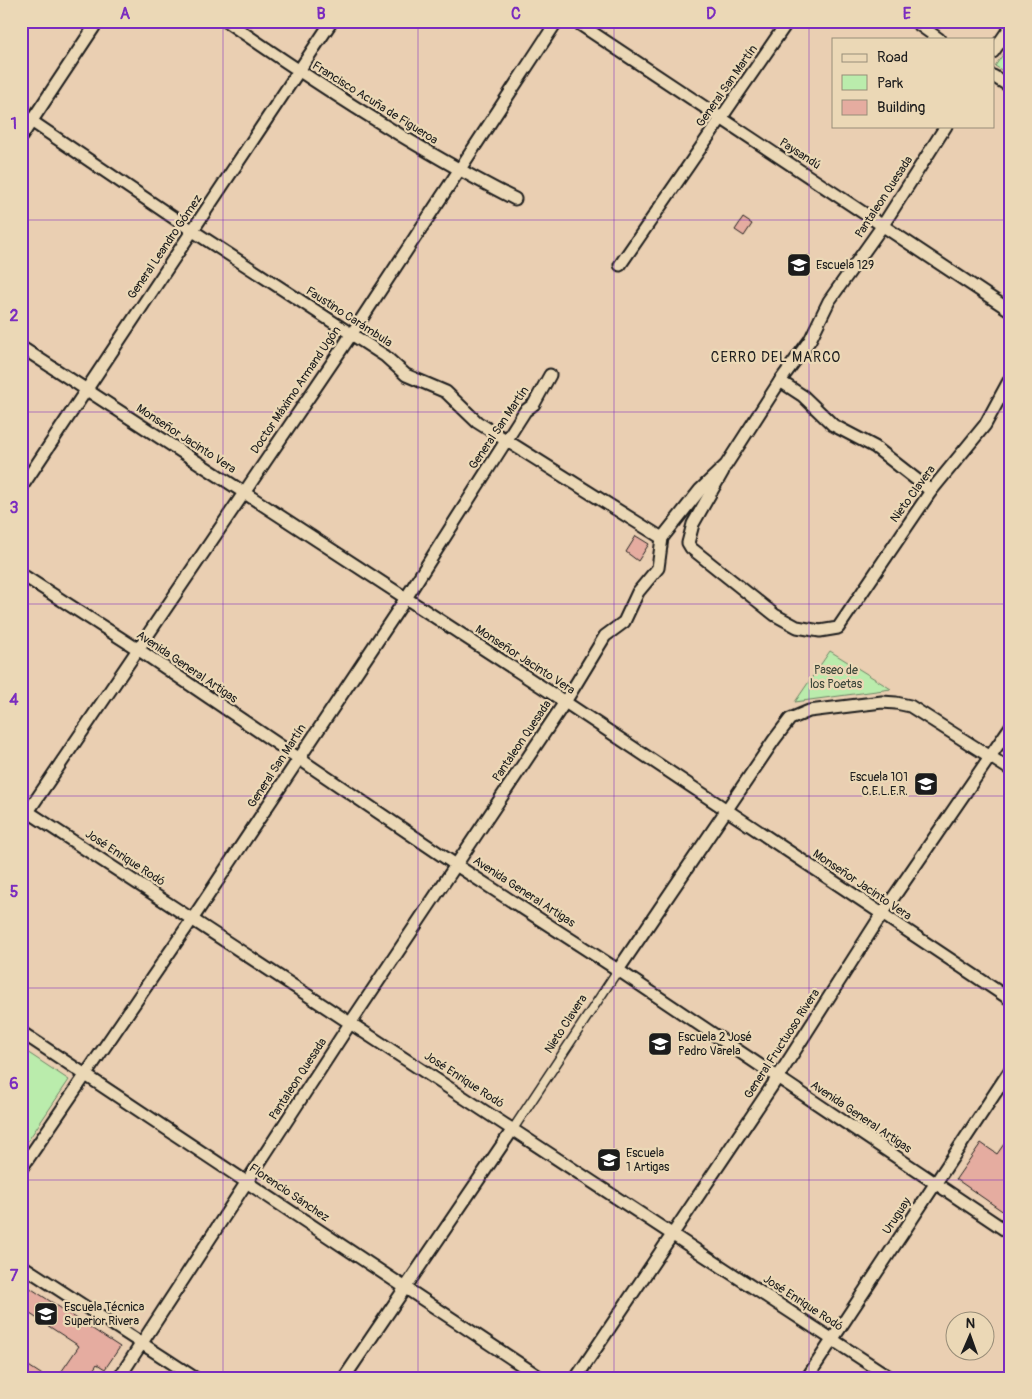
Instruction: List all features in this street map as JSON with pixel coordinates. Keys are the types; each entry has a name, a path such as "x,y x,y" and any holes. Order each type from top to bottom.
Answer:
{"street":[{"path":"21,137 98,21"},
{"name":"Francisco Acuña de Figueroa","path":"226,21 299,71 459,171 515,199"},
{"name":"General Leandro Gómez","path":"21,488 332,21"},
{"name":"Doctor Máximo Armand Ugón","path":"21,822 25,809 139,650 351,334 557,21"},
{"name":"Paysandú","path":"575,21 1011,311"},
{"name":"General San Martín","path":"620,265 788,21"},
{"path":"914,21 938,38"},
{"path":"994,51 1011,26"},
{"path":"994,77 1011,87"},
{"name":"Faustino Carámbula","path":"21,114 193,231 385,356 406,375 446,392 477,422 507,439 662,538"},
{"name":"Pantaleon Quesada","path":"119,1378 351,1022 565,702 605,636 624,622 638,592 658,568 662,538 700,490 726,465 780,381 810,340 829,301 883,225 945,128"},
{"name":"Monseñor Jacinto Vera","path":"21,347 565,702 1011,1000"},
{"name":"General San Martín","path":"21,1169 88,1075 194,918 406,598 525,411 534,404 550,375"},
{"name":"Nieto Clavera","path":"726,465 689,534 688,543 775,615 797,627 820,631 838,628 930,491 985,425 1011,377"},
{"path":"780,381 803,396 833,425 875,447 930,491"},
{"name":"Avenida General Artigas","path":"21,574 139,650 298,760 618,970 1011,1234"},
{"name":"Nieto Clavera","path":"344,1378 785,724 796,715 827,708 882,702 910,706 990,756"},
{"name":"General Fructuoso Rivera","path":"576,1378 778,1077 882,914 1011,726"},
{"path":"990,756 1011,770"},
{"name":"José Enrique Rodó","path":"25,809 194,918 891,1378"},
{"name":"Florencio Sánchez","path":"21,1032 540,1378"},
{"name":"Uruguay","path":"807,1378 1011,1069"},
{"path":"21,1266 195,1378"}],"green space":[{"path":"1011,43 1011,76 995,66"},
{"name":"Paseo de los Poetas","path":"830,651 891,689 795,702"},
{"path":"21,1048 69,1080 21,1151"}],"building":[{"path":"743,218 752,224 744,236 735,230"},
{"path":"636,536 649,544 638,561 626,552"},
{"path":"1011,1134 1011,1217 956,1179 981,1143 997,1154"},
{"path":"21,1282 120,1347 105,1369 97,1364 88,1378 57,1378 79,1346 21,1308"},
{"path":"21,1361 47,1378 21,1378"}],"place":[{"name":"Escuela 129","path":"799,265"},
{"name":"Escuela 101 C.E.L.E.R.","path":"926,784"},
{"name":"Escuela 2 José Pedro Varela","path":"660,1044"},
{"name":"Escuela 1 Artigas","path":"609,1160"},
{"name":"Escuela Técnica Superior Rivera","path":"46,1314"}],"district":[{"name":"CERRO DEL MARCO","path":"776,357"}]}
